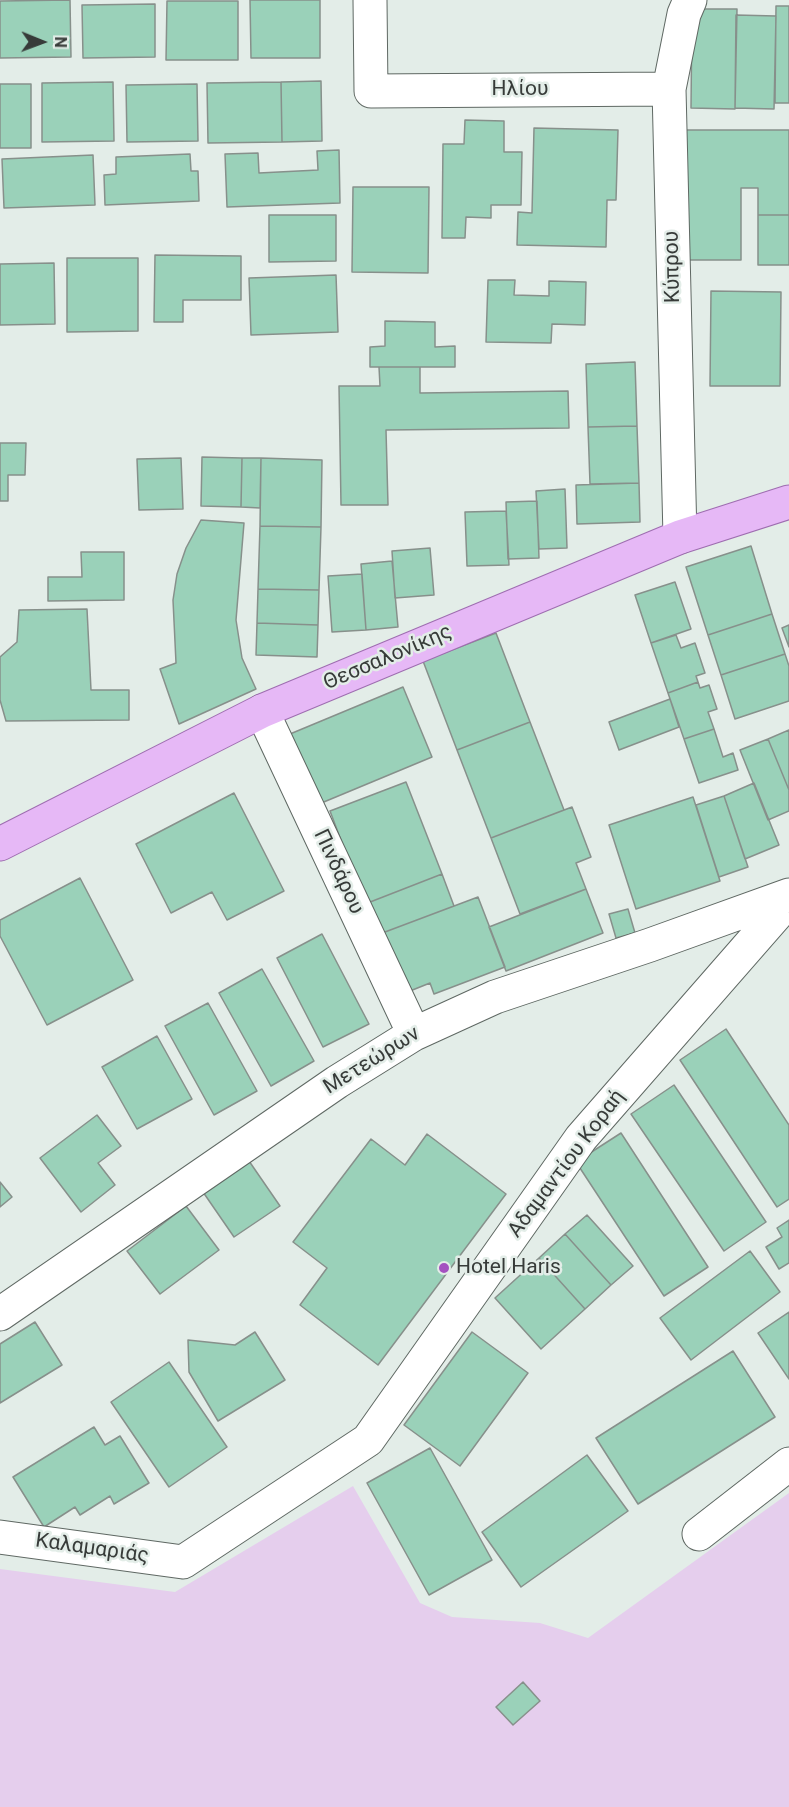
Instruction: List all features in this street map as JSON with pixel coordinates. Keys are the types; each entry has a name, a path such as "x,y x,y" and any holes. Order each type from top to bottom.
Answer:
{"main road":[{"name":"Θεσσαλονίκης","path":"0,844 262,711 680,537 789,502"}],"street":[{"name":"Ηλίου","path":"370,0 371,91 669,89"},
{"name":"Κύπρου","path":"680,537 669,89 684,14 690,0"},
{"name":"Πινδάρου","path":"262,711 414,1034"},
{"name":"Μετεώρων","path":"0,1314 337,1082 414,1034 495,997 789,895"},
{"name":"Αδαμαντίου Κοραή","path":"183,1562 368,1440 581,1137 789,900"},
{"path":"699,1534 789,1464"},
{"name":"Καλαμαριάς","path":"0,1537 183,1562"}],"shaded area":[{"path":"353,1486 420,1603 452,1617 540,1623 588,1638 789,1493 789,1807 0,1807 0,1569 175,1592"}],"building":[{"path":"70,0 71,57 0,58 0,1"},
{"path":"250,0 320,0 320,58 251,58"},
{"path":"167,1 238,1 238,60 166,60"},
{"path":"155,4 155,57 83,58 82,5"},
{"path":"776,6 789,6 789,103 775,103"},
{"path":"692,9 737,9 735,109 691,108"},
{"path":"736,15 776,16 774,109 735,108"},
{"path":"321,81 322,141 282,142 281,82"},
{"path":"113,82 114,141 42,142 42,83"},
{"path":"281,82 282,142 208,143 207,83"},
{"path":"0,84 31,84 31,148 0,148"},
{"path":"197,84 198,141 127,142 126,85"},
{"path":"465,120 504,121 504,152 522,152 521,205 491,205 491,218 466,217 465,238 442,238 443,144 464,144"},
{"path":"534,128 618,130 616,200 607,200 606,247 517,245 518,212 532,213"},
{"path":"685,130 789,130 789,215 758,215 758,188 741,188 741,260 686,260"},
{"path":"339,150 340,203 227,207 225,154 258,153 259,173 318,170 317,151"},
{"path":"190,154 191,171 198,171 199,201 105,205 104,175 116,174 116,157"},
{"path":"93,155 95,205 4,208 2,159"},
{"path":"353,187 429,187 428,273 352,272"},
{"path":"269,215 336,215 336,261 269,262"},
{"path":"758,215 789,215 789,265 758,265"},
{"path":"155,255 241,256 241,300 183,300 183,322 154,322"},
{"path":"67,258 138,258 138,331 67,332"},
{"path":"54,263 55,324 0,325 0,264"},
{"path":"336,275 338,332 251,335 249,278"},
{"path":"488,280 515,280 514,295 549,296 549,281 586,282 585,325 552,324 551,343 486,342"},
{"path":"711,291 781,292 780,386 710,386"},
{"path":"385,321 435,322 435,347 455,346 455,367 370,367 370,347 385,346"},
{"path":"635,362 637,426 588,427 586,364"},
{"path":"379,367 420,367 420,393 568,391 569,428 386,430 388,505 341,505 339,386 380,386"},
{"path":"637,426 639,483 590,484 588,427"},
{"path":"0,443 26,443 25,475 8,475 8,501 0,501"},
{"path":"202,457 242,458 241,507 201,506"},
{"path":"181,458 183,509 139,510 137,459"},
{"path":"242,458 261,458 260,508 241,507"},
{"path":"261,458 322,460 321,527 260,526"},
{"path":"639,483 640,522 577,524 576,485"},
{"path":"565,489 567,548 539,549 536,491"},
{"path":"537,501 539,558 508,559 506,502"},
{"path":"506,511 509,565 467,566 465,512"},
{"path":"201,520 244,523 236,620 242,658 256,689 179,724 160,669 176,663 173,600 177,574 186,548"},
{"path":"260,526 321,527 319,590 258,589"},
{"path":"751,546 772,614 708,635 686,567"},
{"path":"430,548 434,595 395,598 392,551"},
{"path":"81,552 124,552 124,600 48,601 48,577 82,577"},
{"path":"392,561 398,627 366,630 361,564"},
{"path":"362,574 366,630 332,632 328,576"},
{"path":"675,582 691,629 651,643 635,595"},
{"path":"258,589 319,590 318,625 257,623"},
{"path":"87,609 91,690 129,690 129,720 6,721 0,700 0,657 17,642 19,610"},
{"path":"772,614 785,654 721,675 708,635"},
{"path":"257,623 318,625 317,657 256,655"},
{"path":"789,625 789,647 782,628"},
{"path":"496,633 530,722 457,750 423,661"},
{"path":"676,635 681,648 695,643 705,673 696,676 698,682 668,693 651,643"},
{"path":"785,654 789,666 789,701 735,719 721,675"},
{"path":"698,682 700,688 709,685 717,709 708,712 714,729 684,739 668,693"},
{"path":"403,687 432,757 319,804 290,734"},
{"path":"670,699 679,727 619,750 609,722"},
{"path":"530,722 564,810 491,838 457,750"},
{"path":"714,729 723,757 733,753 738,770 699,783 684,739"},
{"path":"789,730 789,790 768,739"},
{"path":"768,739 789,790 789,811 768,820 740,750"},
{"path":"406,782 442,874 365,904 330,811"},
{"path":"754,783 779,845 745,859 724,796"},
{"path":"234,793 284,891 227,920 212,892 171,913 136,844"},
{"path":"724,796 748,867 719,877 696,805"},
{"path":"693,797 720,881 636,909 609,825"},
{"path":"572,807 591,857 576,863 586,889 520,914 491,838"},
{"path":"442,874 454,906 377,935 365,904"},
{"path":"80,878 133,980 47,1025 0,936 0,920"},
{"path":"586,889 603,933 506,971 489,927"},
{"path":"478,897 505,967 434,994 430,983 400,995 377,935"},
{"path":"628,909 635,933 616,938 609,914"},
{"path":"322,934 369,1024 323,1047 277,958"},
{"path":"262,969 314,1061 271,1086 219,993"},
{"path":"208,1003 257,1091 214,1115 165,1026"},
{"path":"726,1029 789,1125 789,1199 777,1207 680,1060"},
{"path":"157,1036 192,1099 137,1129 102,1067"},
{"path":"674,1085 766,1222 724,1251 631,1114"},
{"path":"97,1115 121,1146 98,1163 115,1185 81,1212 40,1158"},
{"path":"621,1133 708,1267 664,1296 576,1162"},
{"name":"Hotel Haris","path":"427,1134 506,1194 378,1365 300,1305 327,1268 293,1242 371,1139 405,1165"},
{"path":"249,1161 280,1206 234,1237 203,1192"},
{"path":"0,1182 12,1197 0,1207"},
{"path":"186,1206 219,1250 160,1294 127,1251"},
{"path":"587,1215 633,1266 611,1285 565,1234"},
{"path":"789,1220 789,1263 779,1269 766,1247 782,1237 777,1228"},
{"path":"565,1234 611,1285 585,1309 539,1258"},
{"path":"750,1251 780,1292 691,1360 660,1318"},
{"path":"539,1258 585,1309 541,1349 495,1298"},
{"path":"789,1312 789,1379 758,1333"},
{"path":"35,1322 62,1365 0,1403 0,1344"},
{"path":"255,1332 285,1380 218,1421 189,1372 188,1340 235,1345"},
{"path":"472,1332 528,1373 460,1466 404,1425"},
{"path":"733,1351 775,1417 638,1504 596,1438"},
{"path":"169,1362 227,1447 169,1487 111,1402"},
{"path":"94,1427 105,1445 120,1436 149,1483 114,1504 110,1496 80,1515 75,1507 44,1527 13,1477"},
{"path":"430,1448 492,1560 429,1595 367,1483"},
{"path":"587,1455 628,1511 521,1587 482,1532"},
{"path":"523,1682 540,1701 513,1725 496,1707"}],"place":[{"name":"Hotel Haris","path":"444,1268"}]}
